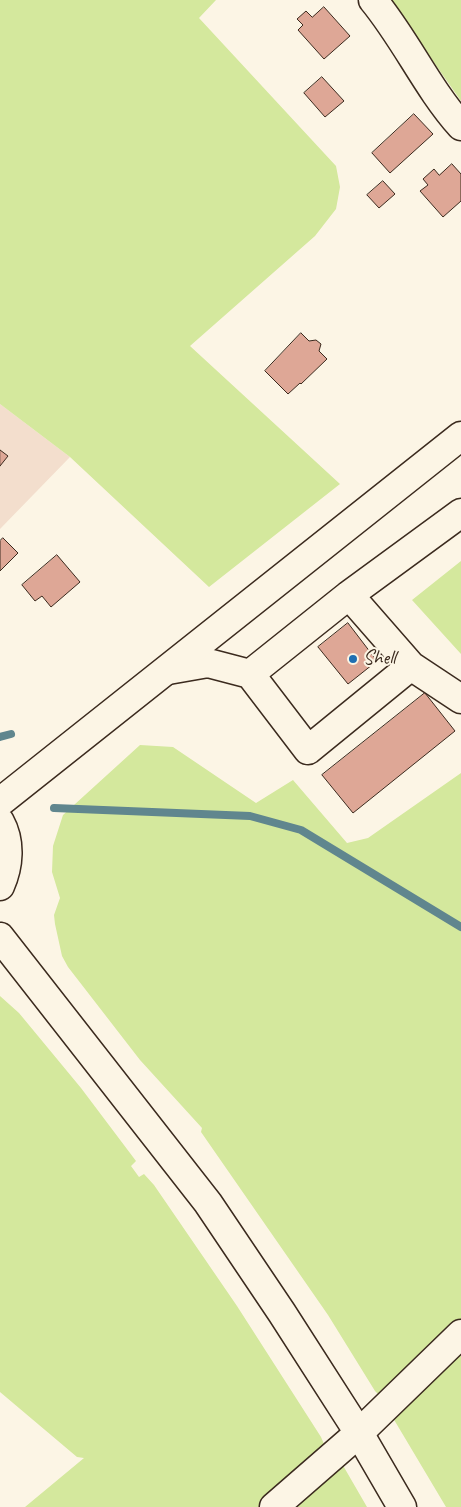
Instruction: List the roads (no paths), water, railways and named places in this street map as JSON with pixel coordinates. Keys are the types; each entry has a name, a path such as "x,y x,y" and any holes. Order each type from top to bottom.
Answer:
{"main road":[{"path":"373,0 390,21 448,111 461,126"},
{"path":"0,802 461,436"},
{"path":"250,674 350,595 461,513"},
{"path":"350,595 410,666 461,699"},
{"path":"168,670 208,663 250,674 308,750 410,666"},
{"path":"0,822 4,828 8,851 6,874 0,886"},
{"path":"0,937 208,1203 359,1433 402,1507"},
{"path":"274,1507 359,1433 461,1334"}],"waterway":[{"path":"0,737 11,734"},
{"path":"54,808 250,816 301,830 461,927"}],"place":[{"name":"Shell","path":"353,659"}]}
